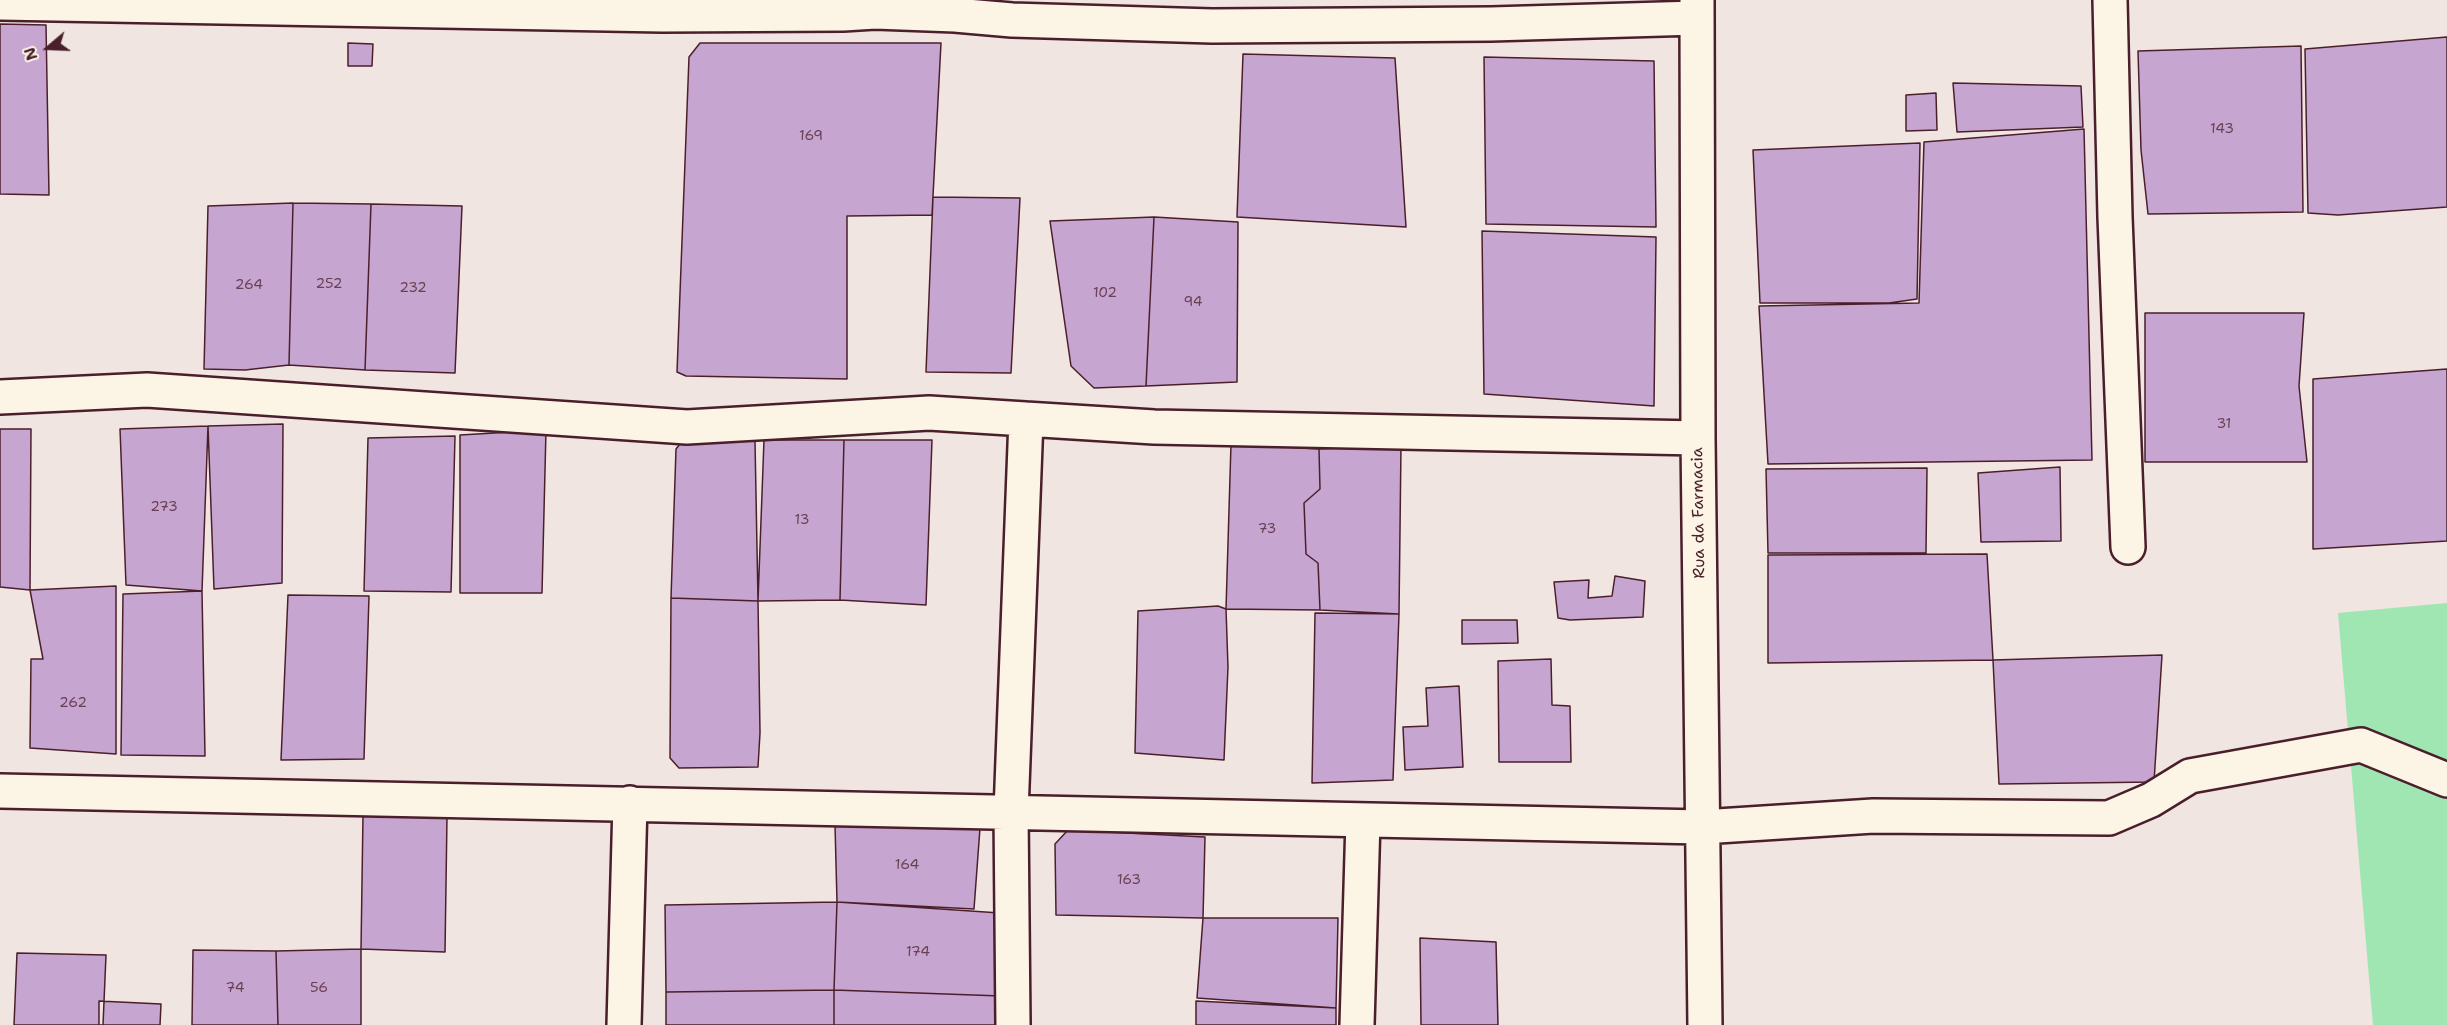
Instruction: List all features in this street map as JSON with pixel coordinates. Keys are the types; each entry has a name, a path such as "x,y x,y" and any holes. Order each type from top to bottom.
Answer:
{"street":[{"path":"2110,0 2115,217 2128,547"},
{"path":"0,3 507,6 685,15 875,12 1012,20 1212,26 1491,24 1697,9"},
{"name":"Rua da Farmacia","path":"1697,9 1698,438 1705,1025"},
{"path":"0,397 147,390 687,427 929,413 1154,427 1698,438"},
{"path":"1012,1025 1011,812 1026,419"},
{"path":"0,791 1702,827 1873,816 2109,818 2151,800 2190,776 2361,745 2447,780"},
{"path":"624,1025 630,803"},
{"path":"1357,1025 1363,819"}],"green space":[{"path":"2447,603 2447,1025 2373,1025 2338,613"}],"building":[{"path":"0,24 46,25 49,195 0,194"},
{"path":"2447,37 2447,207 2338,215 2308,213 2305,49"},
{"path":"348,43 373,44 372,66 348,66"},
{"path":"700,43 941,43 932,215 847,216 847,379 686,376 677,372 689,57"},
{"path":"2301,46 2303,212 2148,214 2141,150 2138,51"},
{"path":"1243,54 1395,58 1406,227 1237,217"},
{"path":"1484,57 1654,61 1656,227 1486,224"},
{"path":"1953,83 2081,86 2083,127 1957,132"},
{"path":"1936,93 1937,130 1906,131 1906,95"},
{"path":"2084,129 2092,460 1768,464 1759,306 1919,303 1924,142"},
{"path":"1920,143 1917,299 1889,303 1760,303 1753,150"},
{"path":"933,197 1020,198 1011,373 926,372"},
{"path":"293,203 371,204 365,370 289,365"},
{"path":"293,203 289,365 245,370 204,369 208,206"},
{"path":"371,204 462,206 455,373 365,370"},
{"path":"1154,217 1146,386 1094,388 1071,366 1050,221"},
{"path":"1154,217 1238,222 1237,382 1146,386"},
{"path":"1482,231 1656,237 1654,406 1484,394"},
{"path":"2145,313 2304,313 2299,386 2307,462 2145,462"},
{"path":"2447,369 2447,541 2313,549 2313,379"},
{"path":"283,424 282,583 214,589 208,426"},
{"path":"208,426 202,591 126,585 120,429"},
{"path":"0,429 31,429 30,590 0,587"},
{"path":"546,430 542,593 460,593 460,435"},
{"path":"687,435 755,441 758,601 671,598 676,449"},
{"path":"455,436 451,592 364,591 368,438"},
{"path":"764,440 844,440 840,600 758,601"},
{"path":"844,440 932,440 926,605 840,600"},
{"path":"1231,444 1319,449 1320,489 1304,503 1306,554 1318,563 1320,610 1226,609"},
{"path":"1401,445 1399,614 1320,610 1318,563 1306,554 1304,503 1320,489 1319,449"},
{"path":"2060,467 2061,541 1981,542 1978,473"},
{"path":"1927,468 1926,553 1768,553 1766,469"},
{"path":"1987,554 1993,660 1768,663 1768,555"},
{"path":"1615,576 1645,581 1643,617 1570,620 1558,618 1554,582 1589,580 1588,598 1612,596"},
{"path":"116,586 116,754 30,748 31,659 43,659 30,590"},
{"path":"202,591 205,756 121,755 123,594"},
{"path":"288,595 369,596 364,759 281,760"},
{"path":"671,598 758,601 760,733 758,767 679,768 670,758"},
{"path":"1218,606 1226,609 1228,667 1224,760 1135,753 1138,611"},
{"path":"1315,613 1399,614 1393,780 1312,783"},
{"path":"1462,620 1517,620 1518,643 1462,644"},
{"path":"2162,655 2154,782 1999,784 1993,660"},
{"path":"1551,659 1552,705 1570,706 1571,762 1499,762 1498,661"},
{"path":"1459,686 1463,767 1405,770 1403,727 1428,726 1426,688"},
{"path":"363,815 447,817 445,952 361,949"},
{"path":"835,825 980,828 974,909 837,902"},
{"path":"1068,830 1205,837 1203,918 1056,915 1055,844"},
{"path":"837,902 1000,913 1001,996 834,990"},
{"path":"837,902 834,990 666,992 665,905"},
{"path":"1203,918 1338,918 1336,1008 1197,998"},
{"path":"1420,938 1496,942 1498,1025 1421,1025"},
{"path":"361,949 361,1025 278,1025 276,951"},
{"path":"193,950 276,951 278,1025 192,1025"},
{"path":"17,953 106,955 103,1025 14,1025"},
{"path":"834,990 1001,996 999,1025 834,1025"},
{"path":"834,990 834,1025 666,1025 666,992"},
{"path":"99,1001 161,1004 160,1025 99,1025"},
{"path":"1196,1001 1336,1008 1336,1025 1196,1025"}]}
